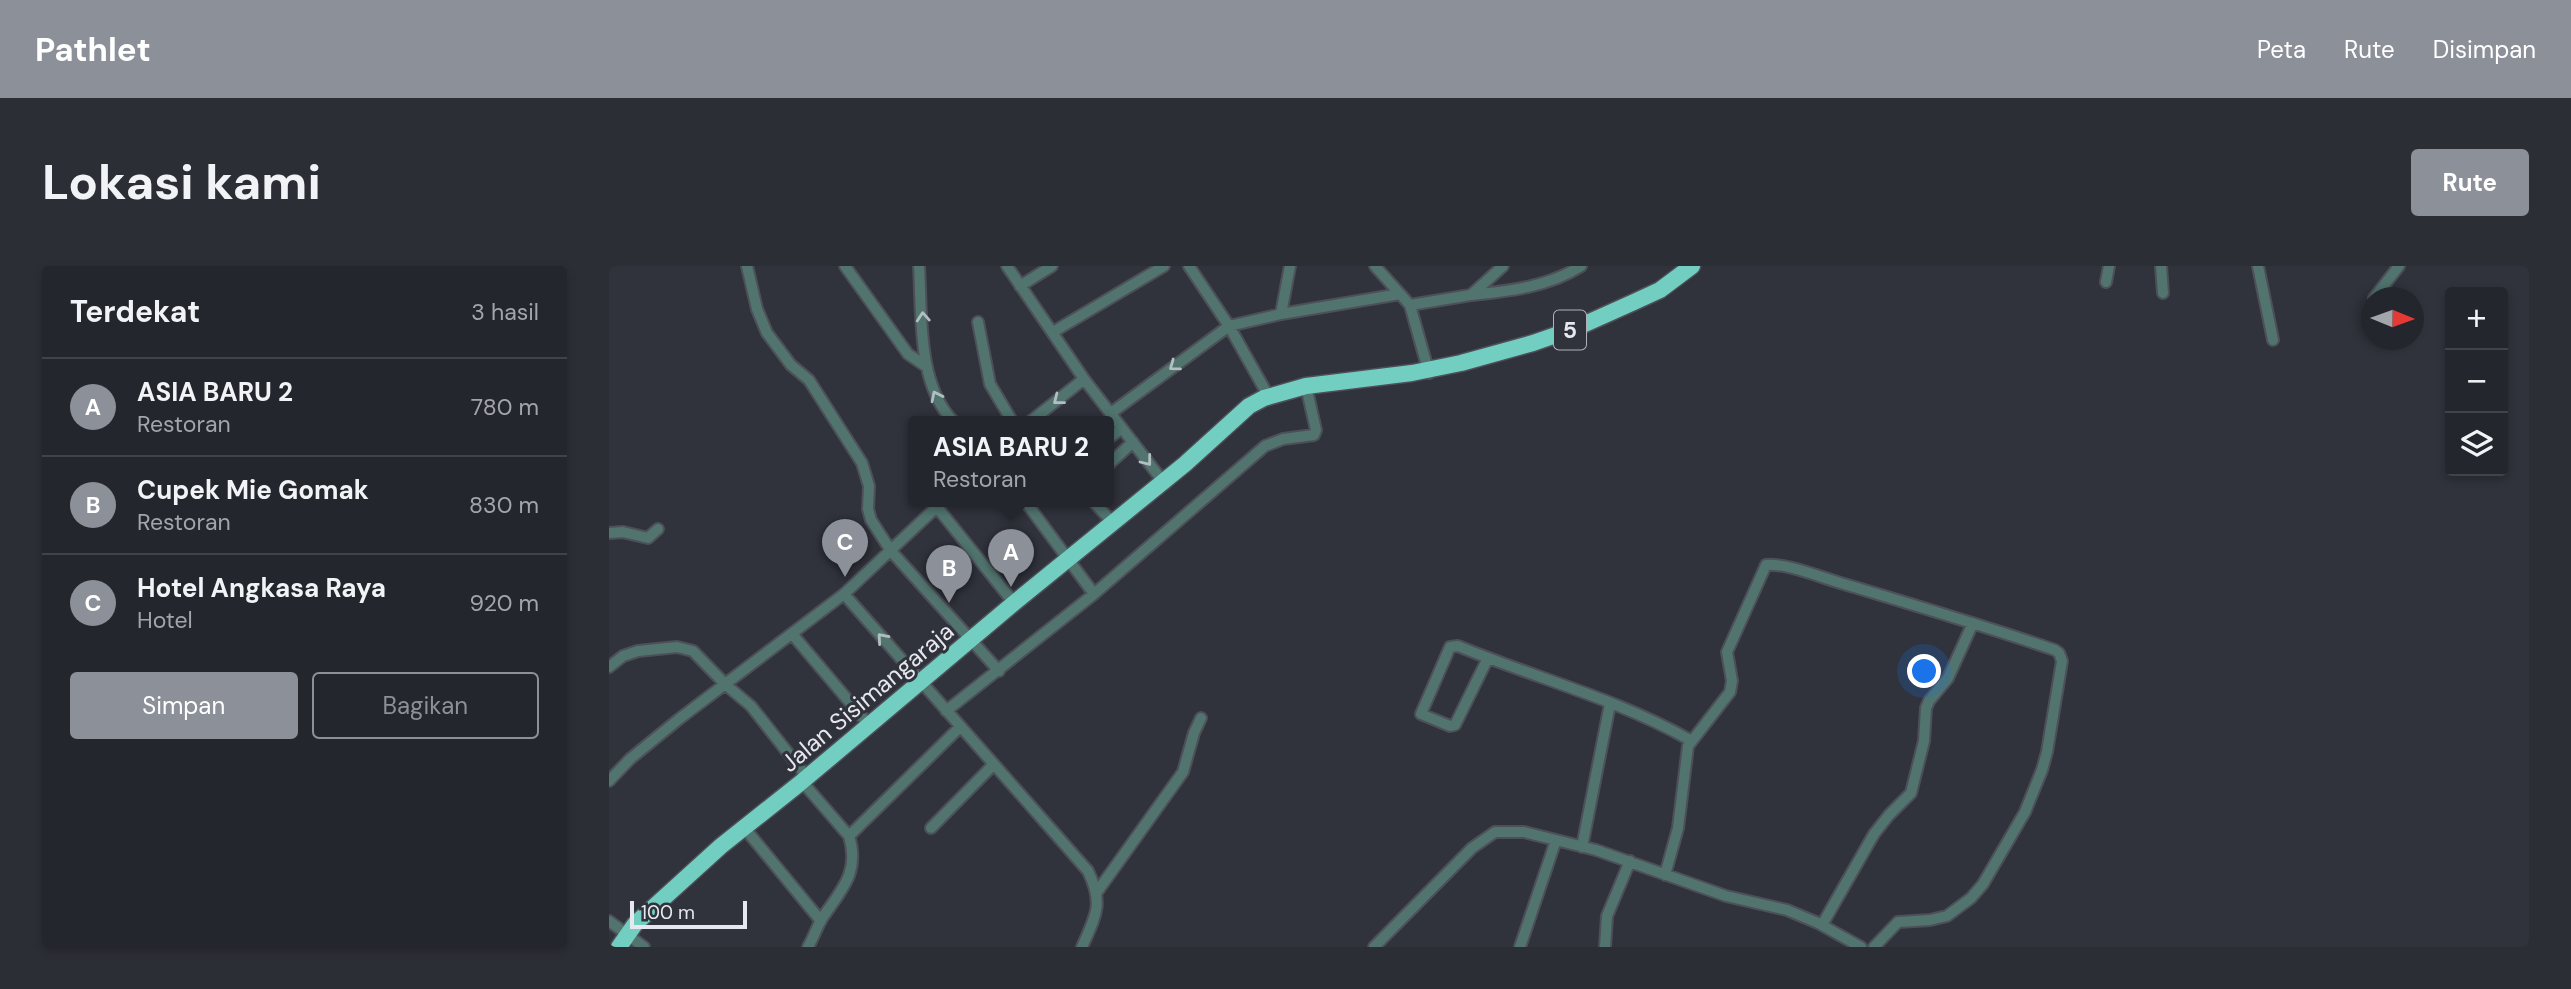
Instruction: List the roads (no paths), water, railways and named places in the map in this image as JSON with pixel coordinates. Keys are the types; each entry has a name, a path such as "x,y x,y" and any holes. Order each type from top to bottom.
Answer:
{"highway":[{"name":"Jalan Sisimangaraja","path":"624,941 724,849 1014,603 1070,561 1112,523 1164,483 1241,412 1269,397 1306,388 1431,371 1576,328 1660,290 1692,266"},
{"name":"Jalan Sisimangaraja","path":"971,641 1252,407 1306,388"},
{"name":"Jalan Sisimangaraja","path":"624,941 635,924 721,846 806,781 869,725 922,683"}],"street":[{"path":"747,266 757,309 767,333 791,365 809,380 862,463 869,486 871,520 891,551 999,671"},
{"path":"845,266 908,354 927,367"},
{"path":"919,266 929,382 948,416"},
{"path":"1007,266 1084,379 1113,416"},
{"path":"1020,286 1052,266"},
{"path":"1053,332 1164,266"},
{"path":"1189,266 1229,326 1269,397"},
{"path":"1281,314 1290,266"},
{"path":"1374,266 1410,305 1431,371"},
{"path":"1471,295 1503,266"},
{"path":"1410,305 1533,286 1568,274 1581,266"},
{"path":"2106,282 2109,266"},
{"path":"2161,266 2163,293"},
{"path":"2258,266 2273,340"},
{"path":"2382,287 2399,266"},
{"path":"1111,413 1229,326 1281,314 1400,294"},
{"path":"978,322 990,384 1009,416"},
{"path":"908,354 920,348 924,340"},
{"path":"1037,416 1084,379"},
{"path":"946,711 1094,594 1265,446 1283,439 1314,435 1316,430 1306,388"},
{"path":"1114,417 1164,483"},
{"path":"1114,434 1122,428"},
{"path":"1114,459 1133,442"},
{"path":"609,781 630,759 843,594 937,507"},
{"path":"942,507 1014,603"},
{"path":"1031,507 1094,594"},
{"path":"1098,507 1112,523"},
{"path":"609,533 623,532 647,538 658,529"},
{"path":"1665,875 1678,828 1690,740 1730,692 1732,681 1727,652 1766,565 1773,564 1811,575 2055,650 2061,656 2042,770 2025,812 1983,884 1971,898 1947,916 1898,922 1874,947"},
{"path":"843,594 1088,871 1097,892 1099,906 1082,947"},
{"path":"1822,925 1874,834 1912,793 1924,741 1926,708 1948,678 1973,623"},
{"path":"793,635 869,725"},
{"path":"1488,658 1455,725 1450,726 1421,714 1450,647 1458,646 1610,704 1673,730 1690,740"},
{"path":"609,667 629,653 677,647 694,651 726,685 751,706 849,836 852,857 849,878 821,921 809,947"},
{"path":"1582,847 1610,704"},
{"path":"1097,892 1183,772 1201,718"},
{"path":"849,836 960,727"},
{"path":"932,828 994,764"},
{"path":"747,831 821,921"},
{"path":"1374,947 1432,886 1490,834 1516,831 1630,861 1726,896 1787,910 1822,925 1861,947"},
{"path":"1520,947 1556,840"},
{"path":"1605,947 1607,916 1630,861"},
{"path":"609,921 624,941 644,947"}],"place":[{"name":"Hotel Angkasa Raya","path":"845,577"},
{"name":"ASIA BARU 2","path":"1011,587"},
{"name":"Cupek Mie Gomak","path":"949,603"}]}
